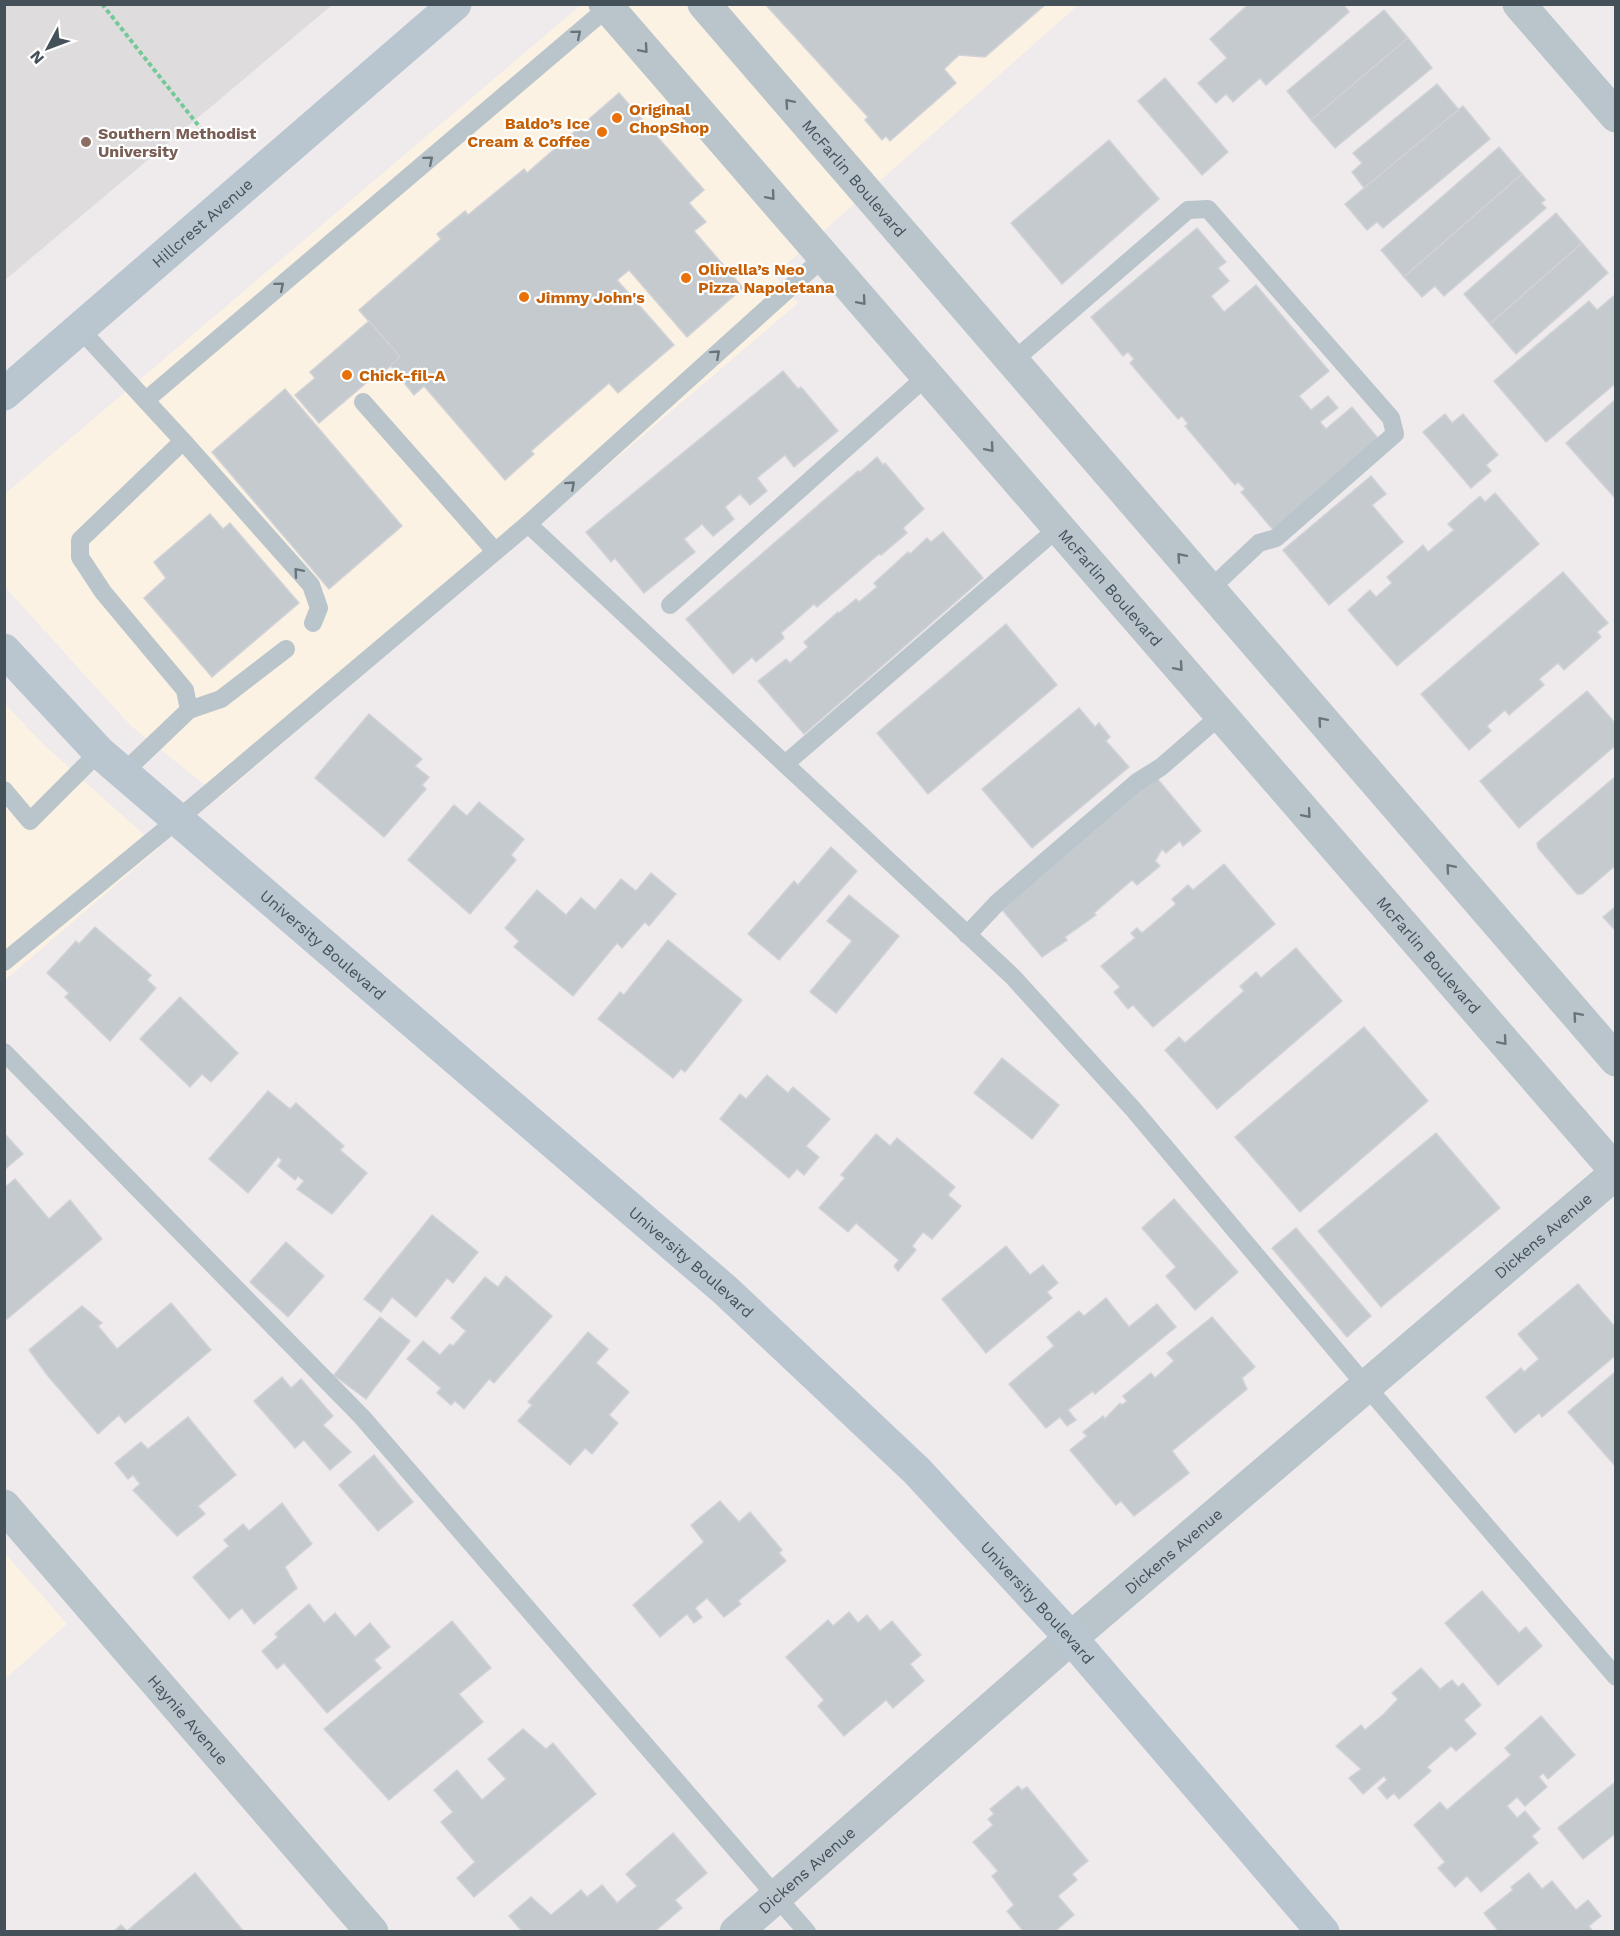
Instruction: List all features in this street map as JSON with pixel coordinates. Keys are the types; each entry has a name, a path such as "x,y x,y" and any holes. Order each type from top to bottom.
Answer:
{"street":[{"name":"Hillcrest Avenue","path":"4,394 455,4"},
{"name":"McFarlin Boulevard","path":"704,4 1616,1060"},
{"path":"1519,4 1616,116"},
{"name":"McFarlin Boulevard","path":"608,6 1616,1172"},
{"name":"University Boulevard","path":"4,650 111,763 734,1299 918,1471 1071,1638 1323,1932"},
{"name":"Dickens Avenue","path":"736,1932 1071,1638 1616,1172"},
{"name":"Haynie Avenue","path":"4,1506 372,1932"}],"lane":[{"path":"146,400 608,6"},
{"path":"1012,362 1188,210 1208,209 1391,418 1395,434 1276,538 1259,543 1209,590"},
{"path":"4,962 177,820 528,524 824,257"},
{"path":"80,329 310,585 319,608 313,623"},
{"path":"670,605 927,376"},
{"path":"363,402 495,551"},
{"path":"183,441 80,540 80,557 103,592 185,690 189,710"},
{"path":"528,524 1013,977 1133,1109 1366,1386 1616,1677"},
{"path":"785,764 1058,528"},
{"path":"4,790 30,821 189,710 221,699 286,649"},
{"path":"967,935 998,902 1137,782 1161,767 1221,715"},
{"path":"4,1052 362,1417 807,1932"}],"path":[{"path":"102,4 202,130"}],"shaded area":[{"name":"Southern Methodist University","path":"5,4 332,4 332,5 5,280"},
{"path":"581,5 1078,5 774,275 798,303 220,797 131,726 5,587 5,494"},
{"path":"4,703 45,746 159,848 5,980"},
{"path":"4,1552 67,1624 5,1679 4,1679"}],"building":[{"path":"765,4 1046,4 985,57 959,55 944,69 956,83 890,141 886,136 882,140 865,120 868,117"},
{"path":"1249,4 1343,4 1349,12 1266,85 1260,78 1233,102 1226,94 1216,103 1198,83 1227,58 1210,39"},
{"path":"1384,10 1408,38 1311,120 1287,91"},
{"path":"1408,38 1432,68 1335,148 1311,120"},
{"path":"1165,78 1228,152 1202,175 1138,101"},
{"path":"1437,84 1459,110 1364,188 1352,172 1362,163 1353,153"},
{"path":"619,93 704,190 689,203 706,222 694,231 743,288 687,337 629,270 617,280 674,345 618,393 609,383 531,451 534,454 505,480 424,386 414,395 390,365 400,357 359,310 441,239 437,234 465,211 468,215 524,169 527,173"},
{"path":"1463,106 1490,139 1383,228 1377,222 1367,230 1345,204"},
{"path":"1109,140 1159,199 1062,284 1011,223"},
{"path":"1499,147 1522,174 1404,277 1381,250"},
{"path":"1522,174 1545,200 1541,203 1546,208 1444,296 1435,286 1422,297 1404,277"},
{"path":"1556,213 1582,243 1490,324 1464,294"},
{"path":"1197,228 1226,262 1218,268 1229,281 1211,296 1224,312 1256,285 1329,371 1299,396 1311,410 1328,396 1338,408 1320,422 1326,429 1352,407 1381,442 1275,532 1241,492 1245,489 1238,482 1235,485 1185,426 1188,424 1182,416 1178,419 1130,363 1134,359 1128,352 1123,356 1091,317"},
{"path":"1582,243 1608,273 1516,354 1490,324"},
{"path":"1616,294 1616,383 1546,442 1494,381 1589,301 1597,310"},
{"name":"Chick-fil-A","path":"369,321 400,357 374,381 372,378 319,423 295,395 315,378 310,372"},
{"path":"783,371 798,389 801,387 838,431 794,467 785,455 757,478 767,491 750,505 740,494 725,507 734,519 713,536 702,524 684,539 695,552 644,593 615,558 611,562 586,532"},
{"path":"285,389 402,526 329,589 212,452"},
{"path":"1616,399 1616,499 1566,443"},
{"path":"1445,414 1452,423 1463,414 1498,455 1486,465 1491,471 1471,488 1423,432"},
{"path":"877,457 883,465 885,463 924,509 903,528 907,533 817,607 814,604 781,633 784,638 756,662 752,657 733,674 686,619"},
{"path":"1371,476 1386,494 1372,505 1403,542 1329,605 1283,550"},
{"path":"1495,493 1539,544 1397,666 1348,610 1370,590 1376,597 1392,583 1387,577 1423,545 1428,552 1454,530 1448,524 1480,496 1485,502"},
{"path":"210,514 223,529 230,523 299,603 212,677 144,598 166,578 154,562"},
{"path":"943,532 983,578 804,734 758,681 786,659 790,663 808,647 804,642 838,612 856,599 859,602 877,587 874,583 908,552 910,554 927,538 931,542"},
{"path":"1563,572 1608,623 1597,632 1601,637 1564,670 1558,663 1539,679 1544,685 1509,715 1505,710 1487,726 1491,731 1469,750 1421,694"},
{"path":"1006,624 1057,685 928,794 877,733"},
{"path":"1587,691 1616,724 1616,745 1519,828 1480,781"},
{"path":"1079,708 1095,727 1099,723 1110,737 1106,741 1129,767 1032,848 982,789"},
{"path":"369,714 422,759 415,766 429,777 422,785 426,789 384,837 315,778"},
{"path":"1155,776 1201,831 1183,846 1180,841 1166,853 1162,849 1155,861 1160,866 1137,885 1132,880 1094,913 1096,915 1065,937 1067,940 1042,957 999,906"},
{"path":"1616,776 1616,865 1582,894 1577,894 1538,848 1537,843"},
{"path":"479,802 524,839 511,855 516,860 470,914 408,860 454,805 467,816"},
{"path":"831,847 857,871 779,960 748,934 794,881 798,885"},
{"path":"1224,864 1275,924 1153,1027 1133,1005 1128,1009 1114,992 1120,987 1101,966 1135,938 1131,933 1137,928 1142,933 1176,904 1172,899 1188,885 1193,890"},
{"path":"651,873 676,894 649,926 645,922 622,948 617,943 573,996 514,947 519,941 505,928 537,890 566,915 581,898 595,910 621,879 636,891"},
{"path":"849,895 899,936 836,1013 810,992 852,941 827,921"},
{"path":"1616,906 1616,931 1603,917"},
{"path":"95,927 151,975 147,980 156,988 110,1041 65,997 69,993 47,973 76,941 79,944"},
{"path":"668,940 742,1000 685,1072 681,1069 673,1078 598,1019 620,992 624,995"},
{"path":"1296,948 1342,1001 1217,1109 1165,1050 1179,1037 1185,1043 1244,991 1240,986 1256,972 1261,978"},
{"path":"180,997 238,1053 211,1082 202,1074 190,1087 140,1039"},
{"path":"1364,1027 1428,1101 1300,1212 1235,1137"},
{"path":"1002,1058 1059,1105 1032,1139 974,1093"},
{"path":"767,1075 788,1093 793,1087 830,1119 806,1146 819,1157 804,1175 797,1169 789,1178 720,1119 740,1094 746,1099"},
{"path":"268,1091 290,1109 296,1103 344,1146 340,1150 367,1173 332,1214 297,1189 304,1181 298,1176 295,1180 278,1166 282,1160 278,1157 248,1193 209,1159"},
{"path":"4,1133 23,1154 4,1170"},
{"path":"1436,1133 1500,1208 1381,1307 1318,1231"},
{"path":"876,1134 890,1146 897,1138 955,1187 948,1195 961,1206 932,1239 923,1232 912,1246 916,1250 898,1271 894,1266 899,1260 856,1223 848,1232 819,1208 845,1178 841,1175"},
{"path":"15,1179 49,1219 70,1200 102,1239 7,1319 4,1316 4,1188"},
{"path":"1174,1199 1238,1272 1195,1310 1166,1276 1176,1267 1142,1228"},
{"path":"432,1215 478,1252 453,1283 447,1278 416,1317 392,1297 381,1312 364,1299"},
{"path":"1296,1228 1371,1316 1347,1337 1272,1248"},
{"path":"286,1242 324,1276 288,1317 250,1282"},
{"path":"1006,1246 1030,1275 1043,1265 1058,1283 1047,1292 1052,1298 986,1353 942,1299"},
{"path":"506,1276 552,1316 494,1383 489,1379 464,1409 455,1401 451,1405 437,1393 441,1388 407,1359 423,1341 440,1355 450,1344 453,1346 466,1331 451,1318 485,1277 498,1287"},
{"path":"1578,1284 1616,1328 1616,1355 1542,1417 1539,1413 1515,1433 1486,1397 1521,1368 1524,1372 1539,1359 1518,1334"},
{"path":"1106,1298 1129,1327 1157,1304 1176,1327 1095,1394 1093,1391 1068,1410 1076,1420 1067,1426 1060,1417 1046,1428 1009,1384 1054,1346 1047,1337 1079,1311 1084,1316"},
{"path":"171,1303 211,1350 125,1423 119,1415 98,1434 48,1376 29,1350 82,1306 102,1323 98,1326 117,1349"},
{"path":"380,1317 410,1341 366,1399 334,1375"},
{"path":"1212,1317 1255,1367 1242,1378 1247,1389 1172,1451 1189,1473 1134,1516 1121,1501 1116,1505 1070,1450 1087,1436 1083,1432 1103,1416 1105,1419 1120,1403 1122,1405 1127,1401 1123,1396 1151,1373 1155,1378 1174,1361 1167,1353"},
{"path":"588,1332 608,1349 596,1363 629,1392 609,1415 618,1423 592,1454 585,1448 570,1465 518,1421 532,1405 528,1402"},
{"path":"1616,1373 1616,1467 1568,1412"},
{"path":"282,1377 291,1388 301,1379 333,1416 323,1425 351,1452 330,1470 304,1440 295,1448 254,1401"},
{"path":"188,1417 236,1475 198,1506 205,1514 177,1536 133,1490 140,1484 133,1475 128,1479 115,1463 141,1442 148,1449"},
{"path":"374,1455 413,1502 378,1531 339,1485"},
{"path":"720,1501 739,1522 750,1512 782,1550 779,1553 786,1561 738,1601 741,1604 724,1617 707,1598 695,1608 702,1617 694,1623 687,1614 660,1637 633,1605 704,1542 691,1525"},
{"path":"282,1503 312,1544 285,1567 297,1588 254,1624 242,1608 229,1619 193,1577 229,1546 224,1540 243,1524 249,1531"},
{"path":"1482,1591 1519,1633 1526,1627 1542,1646 1498,1685 1445,1623"},
{"path":"309,1604 324,1623 335,1613 355,1637 370,1623 390,1647 374,1660 381,1668 327,1713 284,1663 277,1669 262,1651 278,1637 275,1634"},
{"path":"849,1612 858,1623 867,1615 880,1631 892,1621 921,1655 910,1664 924,1681 893,1708 886,1700 844,1736 818,1706 824,1700 786,1657 828,1620 833,1626"},
{"path":"452,1621 491,1668 459,1694 483,1722 389,1800 324,1729"},
{"path":"1421,1668 1440,1689 1452,1680 1458,1687 1463,1683 1481,1705 1464,1720 1476,1734 1456,1751 1451,1746 1427,1767 1431,1771 1399,1799 1394,1793 1387,1799 1378,1788 1387,1780 1384,1776 1363,1794 1349,1778 1361,1769 1336,1746 1361,1725 1365,1730 1384,1714 1398,1699 1392,1693"},
{"path":"1541,1716 1575,1755 1548,1779 1543,1773 1539,1777 1547,1787 1525,1806 1517,1797 1507,1806 1517,1818 1525,1811 1540,1829 1532,1836 1538,1843 1481,1892 1467,1876 1455,1887 1438,1868 1445,1862 1414,1825 1440,1802 1447,1810 1511,1755 1505,1748"},
{"path":"523,1729 546,1749 553,1743 596,1794 474,1897 457,1878 475,1862 441,1822 453,1812 434,1790 457,1770 482,1800 506,1779 488,1759"},
{"path":"1614,1783 1616,1833 1583,1859 1558,1828"},
{"path":"1018,1786 1022,1790 1027,1787 1088,1861 1072,1874 1077,1880 1058,1896 1074,1915 1054,1932 1024,1932 1007,1911 1014,1905 992,1876 998,1871 973,1842 993,1825 988,1819 994,1814 990,1809"},
{"path":"673,1833 707,1873 675,1900 682,1908 654,1932 519,1932 521,1930 509,1916 531,1897 551,1915 581,1890 587,1897 602,1885 617,1903 637,1886 626,1874"},
{"path":"195,1873 244,1932 113,1932 121,1925 127,1931"},
{"path":"1529,1873 1542,1889 1552,1881 1576,1910 1588,1900 1601,1916 1589,1926 1593,1932 1499,1932 1484,1913 1513,1890 1511,1887"}],"place":[{"name":"Original ChopShop","path":"617,118"},
{"name":"Baldo’s Ice Cream & Coffee","path":"602,132"},
{"name":"Southern Methodist University","path":"86,142"},
{"name":"Olivella’s Neo Pizza Napoletana","path":"686,278"},
{"name":"Jimmy John's","path":"524,297"},
{"name":"Chick-fil-A","path":"347,375"}]}
